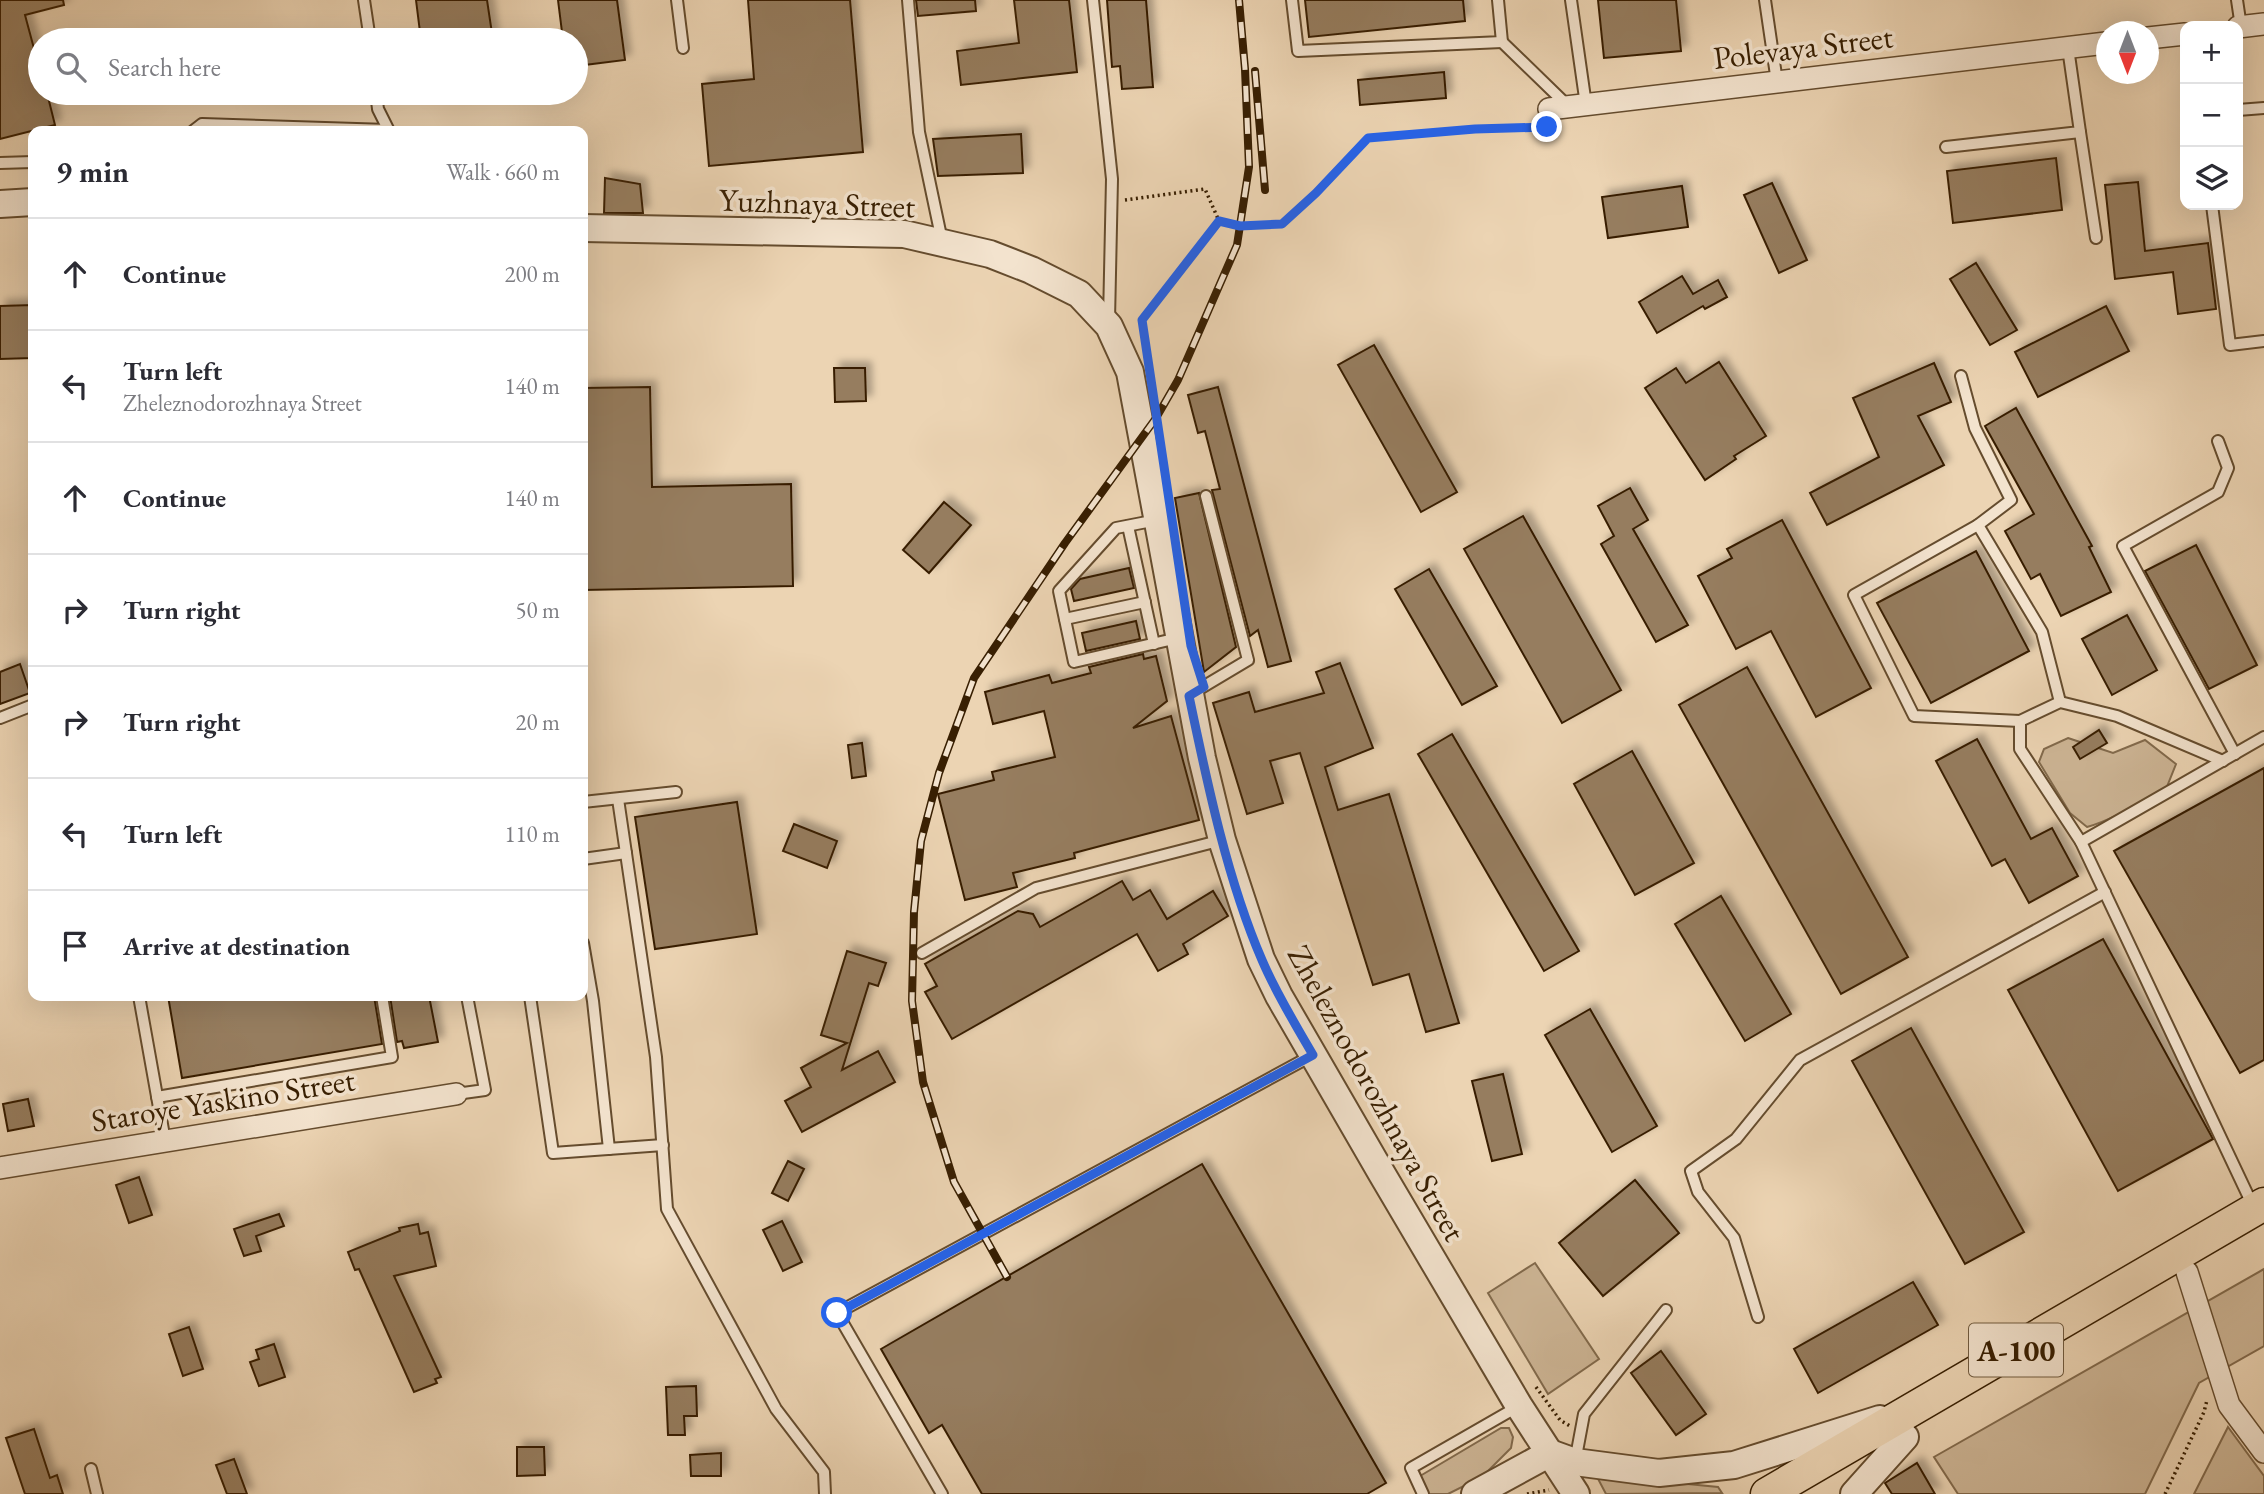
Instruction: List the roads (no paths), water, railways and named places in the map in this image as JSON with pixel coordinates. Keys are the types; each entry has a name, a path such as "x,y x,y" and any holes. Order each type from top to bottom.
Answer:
{"main road":[{"name":"А-100","path":"1808,1494 2187,1272 2261,1213"},
{"name":"А-100","path":"1766,1494 2261,1213"}],"street":[{"path":"2243,27 2264,24"},
{"path":"2159,37 2180,35"},
{"name":"Polevaya Street","path":"1568,107 2096,44"},
{"path":"0,204 28,202"},
{"name":"Yuzhnaya Street","path":"588,228 904,234 990,254 1031,270 1079,294 1109,326"},
{"name":"Zheleznodorozhnaya Street","path":"1109,326 1130,372 1157,520 1166,641 1189,696 1222,840 1261,959 1313,1055 1519,1406 1550,1453 1566,1492"},
{"name":"Staroye Yaskino Street","path":"0,1168 456,1094"},
{"path":"2187,1272 2229,1405 2264,1452"},
{"path":"1475,1494 1550,1453 1575,1462 1659,1473 1734,1465 1920,1406"},
{"path":"1865,1488 1905,1437"}],"lane":[{"path":"364,0 368,28"},
{"path":"677,0 683,48"},
{"path":"908,0 919,132 943,243"},
{"path":"1093,0 1112,179 1109,326"},
{"path":"1292,0 1298,51 1502,42"},
{"path":"1498,0 1502,42 1568,107"},
{"path":"1568,107 1571,0"},
{"path":"1765,0 1777,82"},
{"path":"2237,0 2239,21"},
{"path":"2068,48 2096,238"},
{"path":"378,105 386,126"},
{"path":"2243,110 2264,108"},
{"path":"199,126 255,126"},
{"path":"1946,147 2080,132"},
{"path":"0,163 28,162"},
{"path":"2213,210 2230,345 2264,341"},
{"path":"1961,376 1975,428 2011,500 1978,524 1854,595 1914,716 2020,721 2060,702 2117,716 2223,761"},
{"path":"2218,441 2228,468 2218,492 2123,546 2235,754"},
{"path":"1189,696 1248,660 1206,496"},
{"path":"1128,526 1145,601 1166,641 1074,662 1059,591 1116,528 1157,520"},
{"path":"1978,524 2042,632 2060,702"},
{"path":"1065,619 1145,601"},
{"path":"0,718 28,707"},
{"path":"2020,721 2020,750 2081,842 2261,1213"},
{"path":"2081,842 2264,737"},
{"path":"588,802 676,792"},
{"path":"618,799 656,1057 667,1209 776,1409 824,1472 825,1494"},
{"path":"922,953 1036,888 1222,840"},
{"path":"588,858 626,853"},
{"path":"1758,1317 1734,1238 1698,1192 1691,1171 1736,1139 1800,1060 2105,892"},
{"path":"588,972 609,1149"},
{"path":"140,1001 165,1141"},
{"path":"157,1097 392,1057 383,1001"},
{"path":"456,1094 485,1090 468,1001"},
{"path":"531,1001 553,1153 663,1145"},
{"path":"942,1494 837,1313 1313,1055"},
{"path":"1575,1462 1584,1414 1666,1310"},
{"path":"1423,1494 1410,1468 1519,1406"},
{"path":"91,1469 97,1494"}],"railway":[{"path":"1007,1277 954,1182 923,1082 912,1001 914,912 921,841 939,773 974,678 1065,543 1156,418 1178,380 1237,245 1249,167 1239,0"},
{"path":"1255,71 1265,190"}]}
